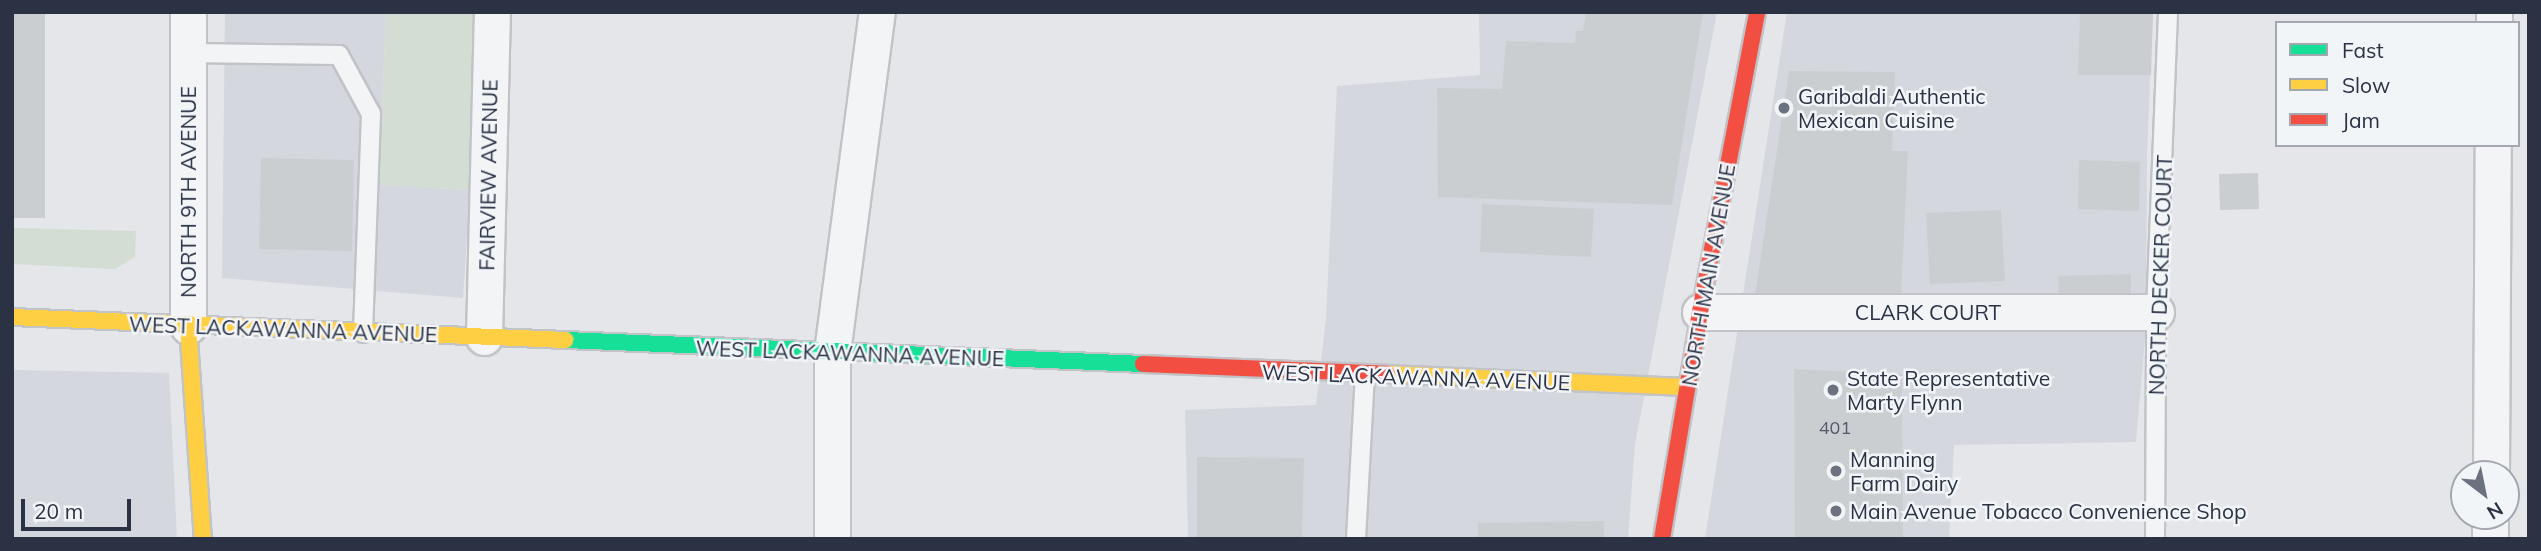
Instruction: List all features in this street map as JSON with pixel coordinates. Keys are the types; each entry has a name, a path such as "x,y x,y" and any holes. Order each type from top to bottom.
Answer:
{"main road":[{"name":"NORTH MAIN AVENUE","path":"1662,539 1700,312 1758,12"},
{"name":"WEST LACKAWANNA AVENUE","path":"12,317 1687,387"},
{"name":"NORTH 9TH AVENUE","path":"188,326 203,539"}],"street":[{"name":"NORTH 9TH AVENUE","path":"188,12 188,326"},
{"name":"FAIRVIEW AVENUE","path":"484,337 492,12"},
{"path":"832,539 832,352 877,12"},
{"path":"2491,460 2493,147"},
{"name":"CLARK COURT","path":"1700,312 2156,312"}],"lane":[{"name":"NORTH DECKER COURT","path":"2155,539 2156,312 2168,12"},
{"path":"188,53 339,55 371,114 363,333"},
{"path":"1356,539 1366,375"}],"shaded area":[{"path":"225,12 386,12 379,185 470,190 463,298 222,278"},
{"path":"386,12 474,12 470,190 379,185"},
{"path":"1479,12 1717,12 1635,444 1628,539 1188,539 1185,410 1316,405 1326,318 1337,86 1480,75"},
{"path":"1787,12 2153,12 2147,153 2146,327 2136,442 1954,445 1949,539 1705,539"},
{"path":"12,228 136,231 135,257 115,269 12,264"},
{"path":"12,370 169,373 177,539 12,539"}],"building":[{"path":"12,12 45,12 45,218 12,218"},
{"path":"1586,12 1703,12 1672,205 1438,197 1437,88 1502,89 1506,41 1575,43 1576,31 1583,31"},
{"path":"2080,12 2153,12 2151,75 2078,75"},
{"path":"1789,71 1895,72 1892,151 1908,151 1901,295 1755,295"},
{"path":"261,158 354,160 352,251 259,249"},
{"path":"2079,160 2140,162 2139,211 2078,209"},
{"path":"2258,173 2259,209 2220,210 2219,174"},
{"path":"1482,204 1594,209 1591,257 1480,252"},
{"path":"2001,210 2005,281 1930,284 1926,213"},
{"path":"2131,274 2131,306 2060,309 2058,276"},
{"path":"1794,369 1902,374 1903,539 1795,539"},
{"path":"1197,457 1304,458 1302,539 1197,539"},
{"path":"1604,521 1604,539 1478,539 1478,523"}],"traffic: fast":[{"path":"566,340 1143,364"}],"traffic: slow":[{"path":"12,317 566,340"},
{"path":"188,326 203,539"},
{"path":"1387,374 1687,387"}],"traffic: jam":[{"path":"1662,539 1700,312 1757,12"},
{"path":"1143,364 1387,374"}],"place":[{"name":"Garibaldi Authentic Mexican Cuisine","path":"1784,108"},
{"name":"State Representative Marty Flynn","path":"1833,390"},
{"name":"Manning Farm Dairy","path":"1836,471"},
{"name":"Main Avenue Tobacco Convenience Shop","path":"1836,511"}]}
